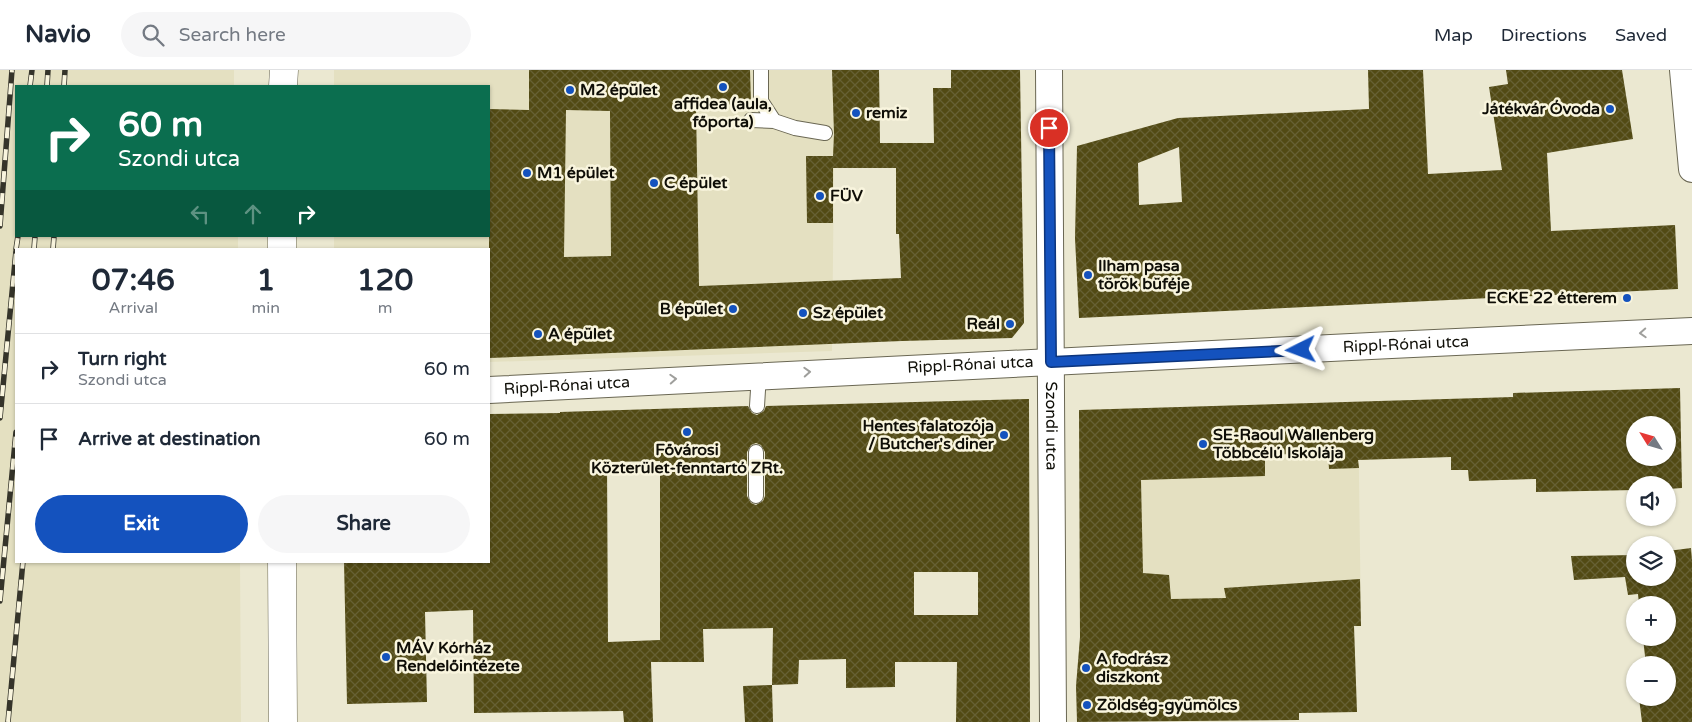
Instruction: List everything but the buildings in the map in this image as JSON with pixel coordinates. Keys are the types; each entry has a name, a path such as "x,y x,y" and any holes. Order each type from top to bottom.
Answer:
{"street":[{"path":"284,70 284,85"},
{"name":"Szondi utca","path":"1049,70 1053,722"},
{"path":"1683,70 1692,168"},
{"name":"Rippl-Rónai utca","path":"490,390 759,374 1692,331"},
{"path":"282,563 283,722"}],"lane":[{"path":"761,70 761,101 774,121"},
{"path":"751,120 774,121 795,128 825,133"},
{"path":"757,406 759,374"},
{"path":"756,452 756,496"}],"shaded area":[{"path":"0,70 234,70 234,85 15,85 15,237 238,237 238,248 15,248 15,563 240,563 241,722 0,722"},
{"path":"334,70 835,70 832,351 490,362 490,248 334,248 334,237 490,237 490,85 334,85"},
{"path":"1358,402 1361,626 1112,636 1079,410"}],"railway":[{"path":"0,226 12,70"},
{"path":"30,85 32,70"},
{"path":"47,85 48,70"},
{"path":"64,85 65,70"},
{"path":"16,248 18,237"},
{"path":"34,248 35,237"},
{"path":"53,248 54,237"},
{"path":"0,418 15,261"},
{"path":"0,601 15,443"},
{"path":"8,722 23,563"}],"place":[{"name":"affidea (aula, főporta)","path":"723,87"},
{"name":"M2 épület","path":"570,90"},
{"name":"Játékvár Óvoda","path":"1610,109"},
{"name":"remiz","path":"856,113"},
{"name":"M1 épület","path":"527,173"},
{"name":"C épület","path":"654,183"},
{"name":"FÜV","path":"820,196"},
{"name":"Ilham pasa török büféje","path":"1088,275"},
{"name":"ECKE 22 étterem","path":"1627,298"},
{"name":"B épület","path":"733,309"},
{"name":"Sz épület","path":"803,313"},
{"name":"Reál","path":"1010,324"},
{"name":"A épület","path":"538,334"},
{"name":"Fővárosi Közterület-fenntartó ZRt.","path":"687,432"},
{"name":"Hentes falatozója / Butcher's diner","path":"1004,435"},
{"name":"SE-Raoul Wallenberg Többcélú Iskolája","path":"1203,444"},
{"name":"MÁV Kórház Rendelőintézete","path":"386,657"},
{"name":"A fodrász diszkont","path":"1086,668"},
{"name":"Zöldség-gyümölcs","path":"1087,705"}],"route":[{"path":"1049,128 1051,362 1301,350"}]}
